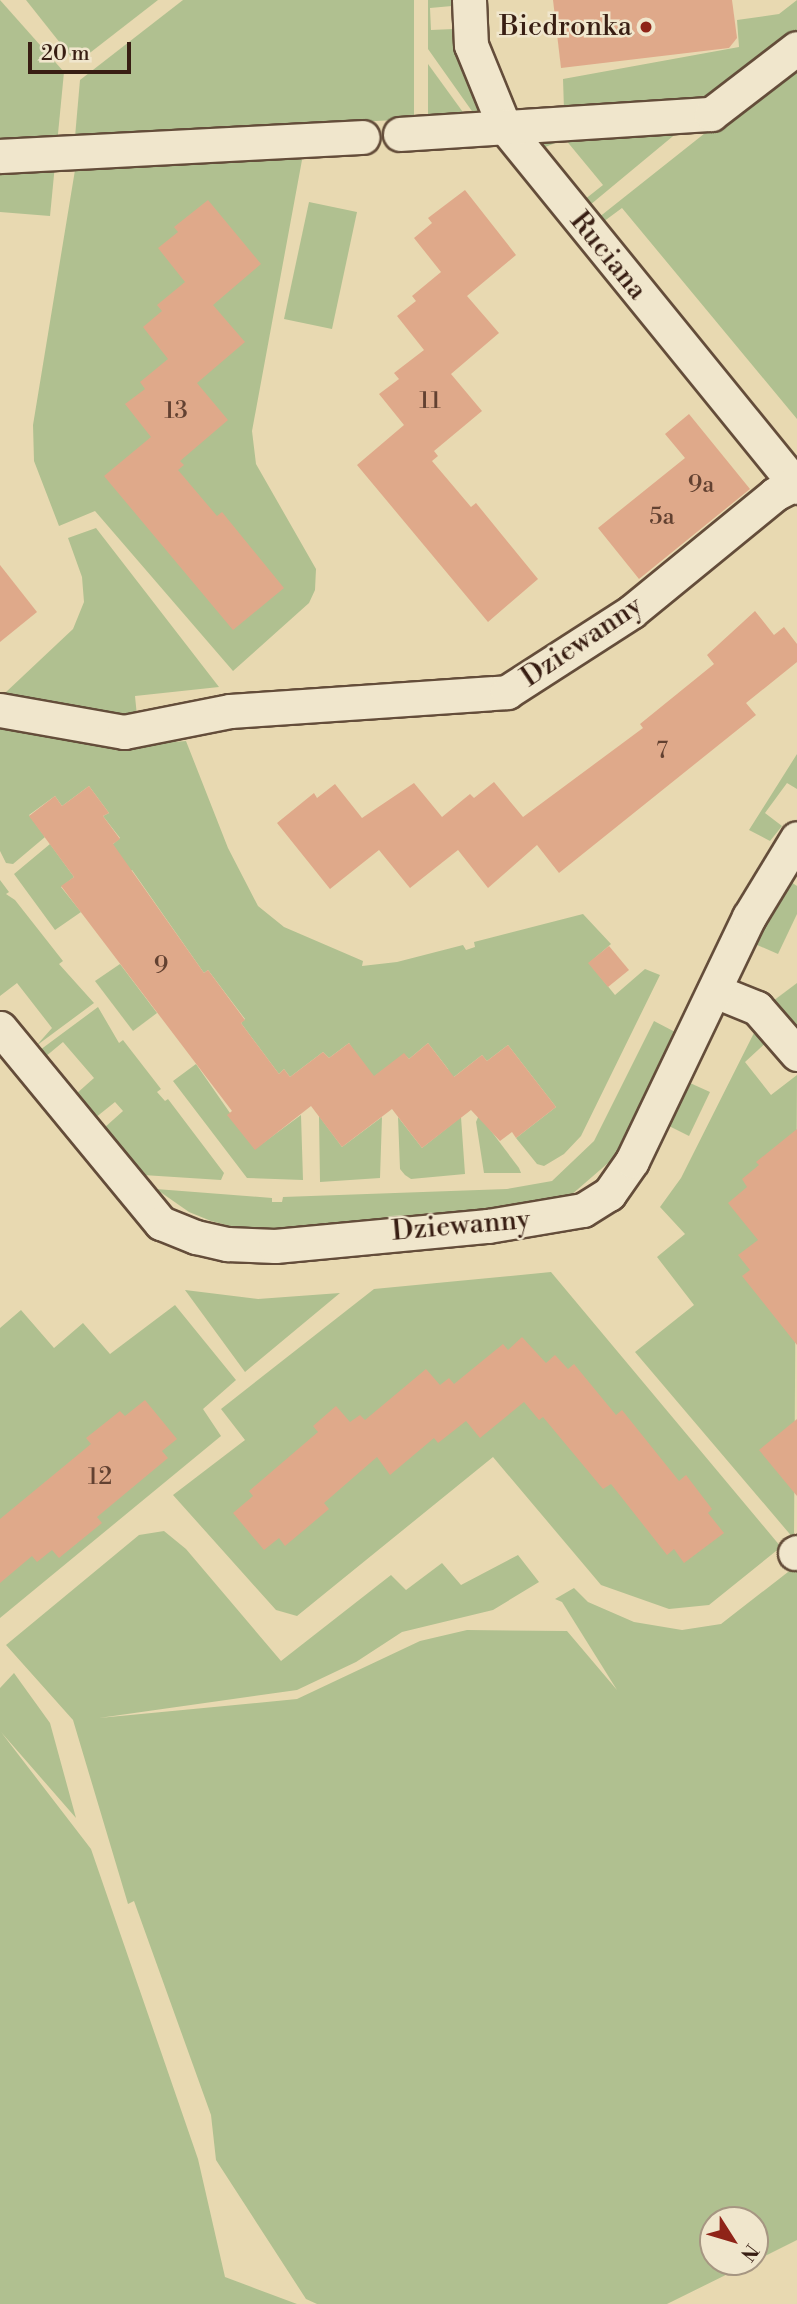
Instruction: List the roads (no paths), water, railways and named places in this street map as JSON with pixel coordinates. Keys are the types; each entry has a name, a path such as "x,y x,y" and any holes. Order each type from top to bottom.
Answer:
{"street":[{"name":"Ruciana","path":"469,0 471,46 504,126 796,485"},
{"path":"400,134 710,114 797,48"},
{"path":"0,156 363,136"},
{"name":"Dziewanny","path":"0,710 124,732 230,711 507,692 631,612 775,494 796,485"},
{"name":"Dziewanny","path":"0,1028 161,1223 227,1244 275,1246 488,1226 583,1210 610,1194 632,1161 760,895 797,838"},
{"path":"715,991 757,1008 797,1054"}],"place":[{"name":"Biedronka","path":"646,27"}]}
